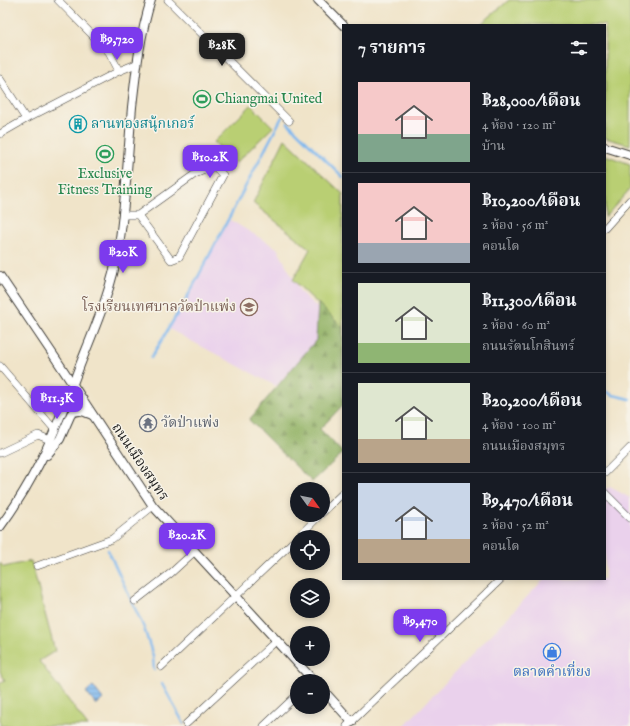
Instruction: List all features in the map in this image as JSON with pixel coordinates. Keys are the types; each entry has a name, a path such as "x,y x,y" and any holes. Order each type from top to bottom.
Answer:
{"street":[{"path":"58,0 109,52 119,71"},
{"path":"38,467 73,385 112,280 119,246 123,215 136,64 151,0"},
{"path":"168,0 289,120"},
{"path":"318,0 342,24"},
{"path":"0,134 119,71 136,64"},
{"path":"0,79 26,119"},
{"path":"606,147 630,154"},
{"path":"123,215 138,215 195,174 214,166 223,175 180,257 171,260 138,215"},
{"path":"606,227 630,200"},
{"name":"ถนนเมืองสมุทร","path":"0,276 56,358 153,506 307,674"},
{"path":"0,366 55,430"},
{"path":"0,527 38,467 60,439 71,414 74,411 79,410 92,415"},
{"path":"0,453 38,435 50,440"},
{"path":"606,472 630,448"},
{"path":"330,505 342,494"},
{"path":"606,494 630,518"},
{"path":"36,566 112,539 153,506"},
{"path":"304,530 313,522"},
{"path":"161,667 290,544"},
{"path":"135,601 171,573 195,551"},
{"path":"330,699 349,724 500,580"},
{"path":"186,724 277,640"},
{"path":"264,726 290,702"}],"shaded area":[{"name":"โรงเรียนเทศบาลวัดป่าแพ่ง","path":"230,220 277,248 301,293 333,322 276,386 169,329"},
{"name":"ตลาดคำเที่ยง","path":"610,487 630,498 630,726 404,726 543,580 606,580 606,489"}],"green space":[{"path":"509,0 630,0 630,145 606,138 606,24 481,24"},
{"path":"251,105 273,127 236,163 214,142"},
{"path":"285,139 342,193 342,327 293,280 310,249 253,203"},
{"path":"606,155 630,164 630,189 606,216"},
{"path":"318,303 342,327 342,406 320,429 342,452 342,454 312,482 249,420 316,340"},
{"path":"31,561 55,651 39,661 88,726 0,726 0,683 5,680 0,672 0,563 4,567"}],"water":[{"path":"93,686 103,699 96,705 86,692"}],"waterway":[{"path":"151,358 189,294 282,117"},
{"path":"288,123 342,176"},
{"path":"606,392 613,395 630,399"},
{"path":"108,550 144,628 153,656 154,670"},
{"path":"162,684 184,724"}],"place":[{"name":"Chiangmai United","path":"202,99"},
{"name":"ลานทองสนุ้กเกอร์","path":"78,124"},
{"name":"Exclusive Fitness Training","path":"105,154"},
{"name":"โรงเรียนเทศบาลวัดป่าแพ่ง","path":"249,307"},
{"name":"วัดป่าแพ่ง","path":"148,423"},
{"name":"ตลาดคำเที่ยง","path":"552,652"}]}
